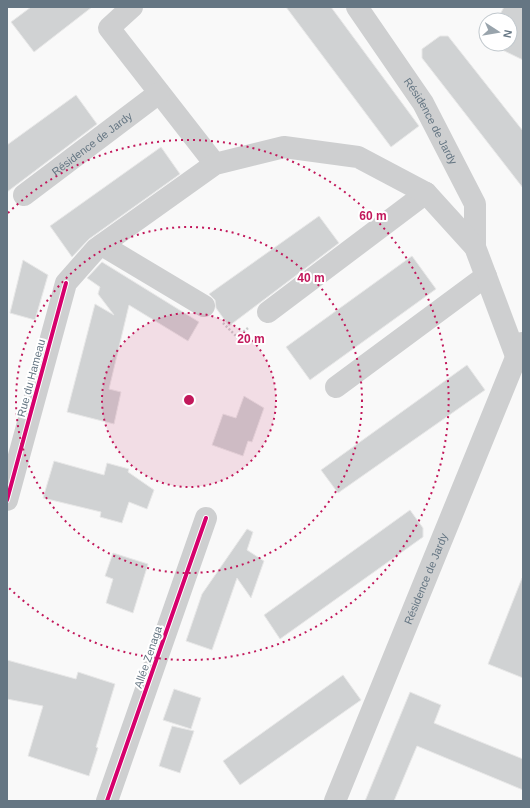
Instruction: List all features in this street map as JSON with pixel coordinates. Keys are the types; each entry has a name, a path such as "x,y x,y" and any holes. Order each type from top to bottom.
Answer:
{"street":[{"path":"132,7 109,28 215,164"},
{"name":"Résidence de Jardy","path":"335,801 520,348 486,276 475,247 475,204 423,103 356,7"},
{"name":"Résidence de Jardy","path":"24,195 160,93"},
{"name":"Résidence de Jardy","path":"66,283 102,245 215,164 284,147 358,156 426,193 475,247"},
{"path":"268,312 426,193"},
{"path":"102,245 204,306"},
{"path":"336,387 486,276"},
{"name":"Rue du Hameau","path":"7,500 10,479 66,283"},
{"name":"Allée Zenaga","path":"107,801 206,518"}],"path":[{"path":"204,306 237,336 268,312"}],"building":[{"path":"31,7 92,7 34,52 11,22"},
{"path":"286,7 331,7 419,126 391,147"},
{"path":"504,7 523,7 523,60 506,52 518,52 518,12 501,12"},
{"path":"440,36 448,36 523,131 523,188 422,58 422,49"},
{"path":"76,95 97,124 7,192 7,145"},
{"path":"161,147 180,174 89,239 72,257 50,226"},
{"path":"319,216 339,243 229,326 216,308 215,300 209,294"},
{"path":"412,256 436,289 310,380 286,347"},
{"path":"23,260 48,275 35,320 10,313"},
{"path":"102,262 199,322 188,341 129,305 109,389 121,392 114,424 67,412 95,304 114,315 98,294 100,287 87,278"},
{"path":"467,365 485,390 338,493 321,470"},
{"path":"244,396 264,408 252,442 248,441 243,456 212,445 223,414 236,418"},
{"path":"54,461 104,475 107,463 129,469 128,472 154,490 147,509 129,502 122,523 100,517 101,512 43,498"},
{"path":"410,510 423,528 423,537 280,639 264,615"},
{"path":"247,529 253,532 247,550 264,561 251,598 237,578 212,650 186,641 202,594"},
{"path":"113,553 148,564 133,613 106,603 113,579 105,576"},
{"path":"523,578 523,678 488,664"},
{"path":"7,660 76,679 78,672 115,684 89,776 28,756 43,706 7,699"},
{"path":"343,675 361,700 240,785 223,761"},
{"path":"174,689 201,698 191,729 163,720"},
{"path":"410,692 441,705 434,723 523,759 523,790 417,746 394,801 365,801"},
{"path":"172,726 194,731 180,773 159,766"}],"cycle path":[{"path":"7,500 66,283"},
{"path":"107,801 206,518"}]}
